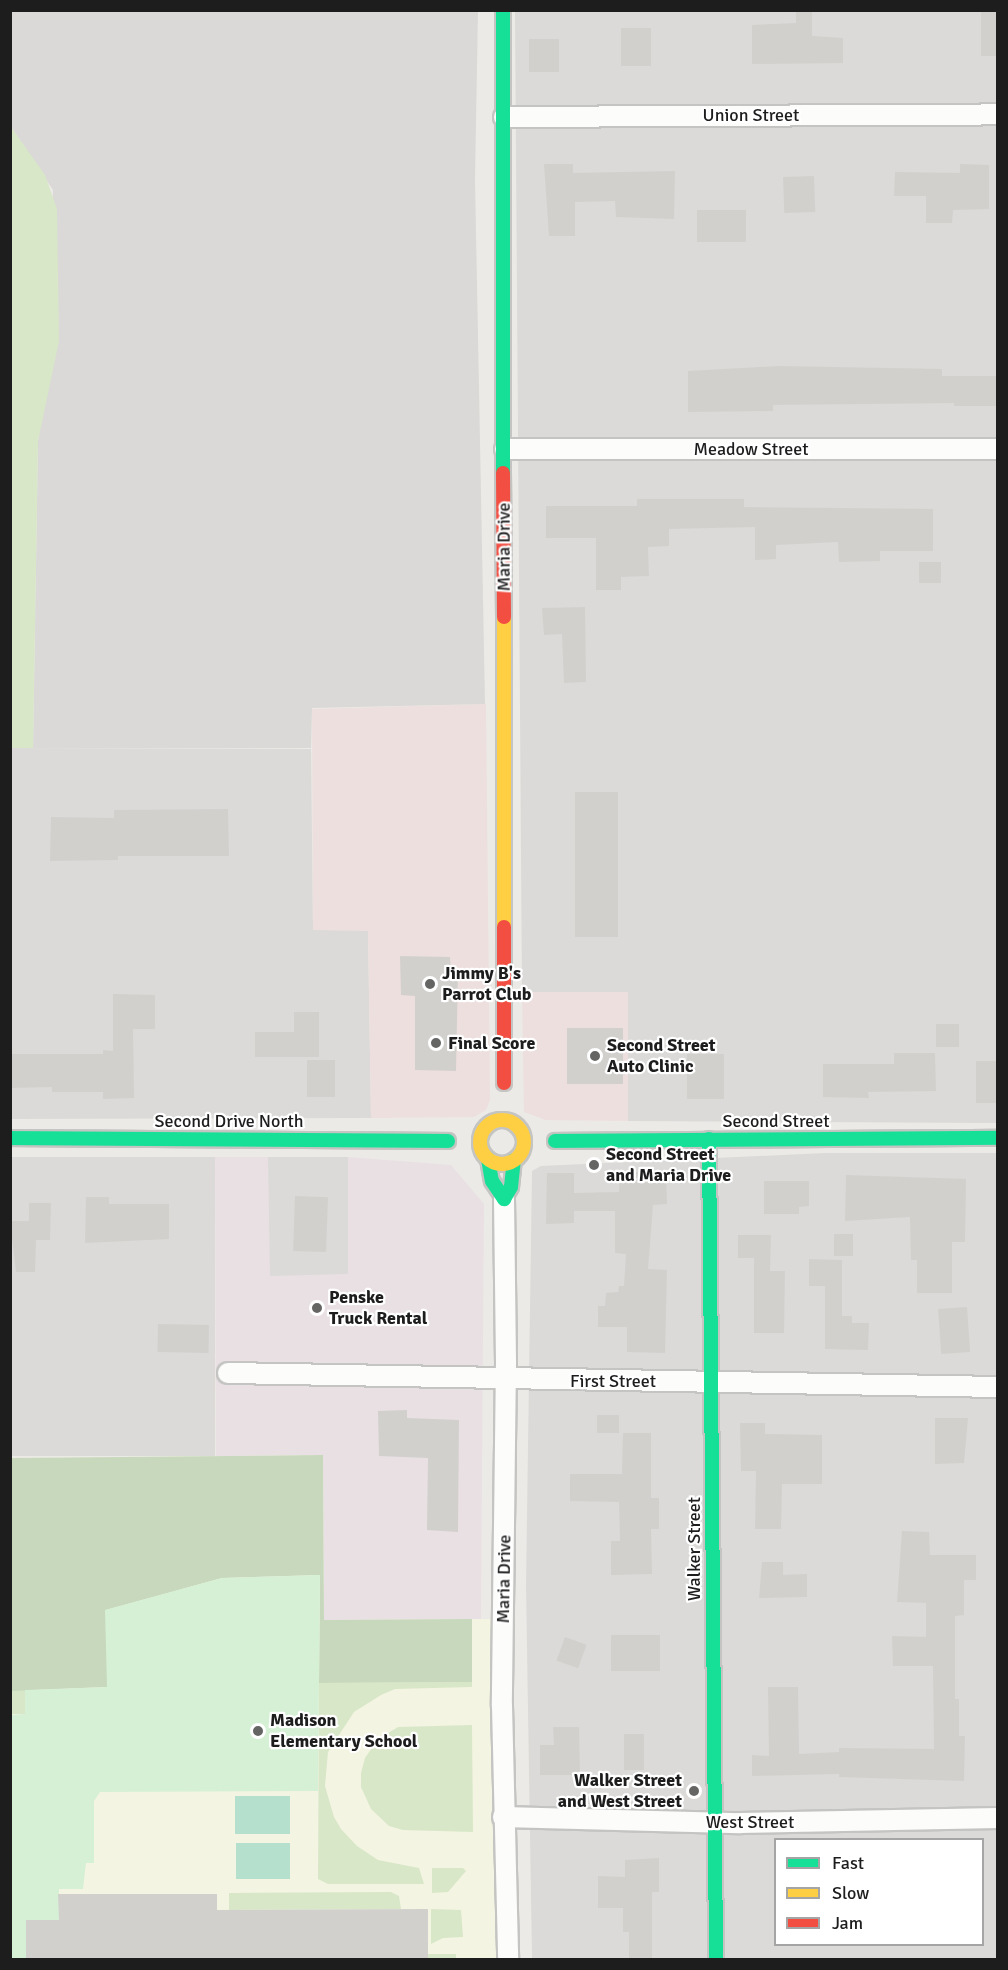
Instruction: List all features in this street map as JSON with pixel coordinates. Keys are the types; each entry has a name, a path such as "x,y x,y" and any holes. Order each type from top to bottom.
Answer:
{"street":[{"name":"Maria Drive","path":"503,10 504,1083"},
{"name":"Union Street","path":"504,117 998,114"},
{"name":"Meadow Street","path":"505,449 998,449"},
{"path":"496,1095 504,1083"},
{"path":"491,1109 487,1127 480,1140 492,1181 504,1199 512,1187 515,1159 523,1142 504,1083"},
{"path":"499,1121 517,1128 540,1133 546,1147 501,1164 465,1151 448,1141 465,1131 487,1127 499,1121"},
{"name":"Second Drive North","path":"10,1138 448,1141"},
{"name":"Second Street","path":"546,1147 709,1139 998,1138"},
{"name":"Walker Street","path":"709,1139 716,1959"},
{"name":"Maria Drive","path":"504,1199 506,1380 503,1817 508,1959"},
{"name":"First Street","path":"228,1373 506,1380 710,1381 998,1387"},
{"name":"West Street","path":"503,1817 714,1822 998,1818"}],"shaded area":[{"path":"10,11 478,11 475,179 485,704 312,708 311,748 33,748 38,441 45,394 53,190 11,127"},
{"path":"515,11 997,11 997,1123 628,1121 628,993 522,992"},
{"path":"486,704 490,1100 486,1110 474,1117 371,1118 368,931 313,930 312,709"},
{"path":"11,748 311,749 313,930 368,930 371,1118 11,1119"},
{"path":"522,992 628,992 628,1121 546,1120 524,1112"},
{"path":"825,1153 997,1153 997,1959 532,1959 526,1585 532,1171 541,1166"},
{"path":"10,1157 215,1157 215,1456 10,1456"},
{"path":"215,1157 268,1157 270,1276 348,1274 348,1157 451,1165 484,1204 481,1619 324,1621 323,1455 216,1456"},
{"path":"268,1157 348,1157 348,1276 268,1276"},
{"name":"Madison Elementary School","path":"323,1455 324,1620 503,1619 508,1959 11,1959 10,1458"}],"green space":[{"path":"11,127 45,175 57,209 59,341 38,441 33,748 10,748"},
{"path":"323,1455 324,1620 472,1619 472,1682 319,1683 320,1575 222,1578 106,1610 108,1687 11,1691 11,1458"},
{"path":"320,1575 318,1791 100,1792 94,1801 94,1863 86,1863 83,1889 59,1889 59,1920 26,1920 26,1959 11,1959 10,1715 25,1714 25,1690 107,1687 105,1610 222,1578"},
{"path":"472,1682 472,1687 395,1689 381,1695 354,1712 328,1752 325,1786 334,1817 341,1829 357,1846 378,1860 419,1868 424,1884 328,1884 318,1879 319,1683"},
{"path":"11,1690 25,1690 25,1714 11,1714"},
{"path":"472,1725 473,1832 403,1830 389,1826 371,1809 361,1787 361,1773 365,1758 378,1739 398,1727"},
{"path":"235,1796 290,1796 290,1834 235,1834"},
{"path":"236,1843 290,1843 290,1879 236,1879"},
{"path":"432,1868 463,1868 466,1871 448,1892 432,1893"},
{"path":"391,1892 399,1896 401,1909 229,1910 229,1893"},
{"path":"431,1909 461,1910 463,1937 443,1938 431,1944"},
{"path":"428,1954 456,1954 456,1959 428,1959"}],"building":[{"path":"796,10 812,10 812,36 843,38 843,63 752,64 752,25 796,23"},
{"path":"981,10 998,10 998,56 981,56"},
{"path":"621,28 651,28 651,66 621,66"},
{"path":"529,39 559,39 559,72 529,72"},
{"path":"544,164 573,164 573,173 675,171 674,219 616,217 615,201 575,202 575,236 549,236"},
{"path":"960,164 989,165 989,209 953,210 952,223 926,223 926,196 894,196 895,172 960,173"},
{"path":"814,176 815,212 784,213 783,177"},
{"path":"697,210 746,210 746,242 697,242"},
{"path":"779,366 942,369 942,376 998,376 998,406 954,406 954,403 773,405 773,411 688,412 688,371"},
{"path":"637,499 744,499 744,507 933,509 933,551 880,551 880,561 839,562 838,542 776,545 776,559 755,560 755,527 669,529 669,546 648,547 649,576 621,577 621,590 596,590 596,538 546,538 546,506 637,506"},
{"path":"919,562 941,562 941,583 919,583"},
{"path":"585,607 586,682 564,683 562,634 544,635 542,608"},
{"path":"575,792 618,792 618,937 575,937"},
{"path":"228,809 229,856 118,856 118,860 50,861 51,817 114,818 114,810"},
{"path":"400,956 450,957 451,973 458,972 456,1071 415,1070 415,996 401,995"},
{"path":"113,994 155,995 155,1029 133,1029 134,1098 103,1099 103,1092 52,1092 52,1087 10,1088 10,1054 103,1054 103,1050 113,1051"},
{"path":"294,1012 319,1012 319,1057 255,1057 255,1032 294,1032"},
{"path":"936,1024 959,1024 959,1047 936,1047"},
{"name":"Second Street Auto Clinic","path":"567,1028 623,1028 623,1084 567,1084"},
{"path":"894,1053 935,1053 936,1091 868,1092 869,1098 823,1097 823,1064 894,1064"},
{"path":"687,1054 724,1054 724,1099 687,1099"},
{"path":"307,1060 335,1060 335,1097 307,1097"},
{"path":"976,1061 998,1061 998,1103 976,1103"},
{"path":"620,1172 666,1172 667,1204 653,1205 648,1269 667,1270 665,1353 627,1352 627,1327 598,1327 598,1306 605,1306 606,1293 618,1292 619,1286 624,1286 626,1254 615,1253 615,1211 574,1211 574,1223 546,1224 547,1173 574,1173 574,1193 619,1192"},
{"path":"846,1175 966,1179 965,1242 952,1242 952,1293 917,1293 917,1260 911,1260 910,1217 845,1221"},
{"path":"764,1181 809,1181 809,1206 799,1207 799,1214 764,1214"},
{"path":"295,1196 328,1197 326,1252 293,1251"},
{"path":"86,1197 109,1197 109,1204 169,1204 169,1239 85,1243"},
{"path":"29,1203 51,1203 50,1240 36,1240 35,1272 16,1272 10,1221 29,1221"},
{"path":"834,1234 853,1234 853,1256 834,1256"},
{"path":"738,1235 771,1235 770,1271 785,1271 784,1333 754,1333 754,1258 738,1258"},
{"path":"809,1259 842,1260 842,1316 852,1316 852,1323 869,1323 868,1350 825,1349 825,1286 809,1286"},
{"path":"967,1307 970,1352 941,1354 938,1309"},
{"path":"158,1324 209,1325 209,1353 158,1352"},
{"path":"407,1410 407,1418 459,1420 458,1532 427,1530 428,1458 379,1456 378,1411"},
{"path":"597,1415 619,1415 619,1433 597,1433"},
{"path":"935,1418 968,1418 964,1463 935,1464"},
{"path":"740,1423 765,1423 765,1434 822,1435 822,1484 782,1484 781,1529 755,1529 756,1471 741,1471"},
{"path":"623,1433 651,1433 651,1498 659,1498 659,1529 651,1529 652,1574 611,1575 611,1541 620,1541 619,1502 570,1501 570,1474 622,1474"},
{"path":"902,1531 929,1532 930,1555 976,1555 976,1580 964,1580 964,1615 955,1616 955,1699 959,1699 959,1736 965,1736 964,1781 839,1777 839,1774 752,1776 752,1755 769,1756 768,1687 798,1687 799,1754 839,1752 839,1748 934,1749 933,1666 893,1666 892,1636 926,1637 926,1603 897,1602"},
{"path":"762,1562 783,1562 783,1575 807,1574 807,1597 759,1598"},
{"path":"611,1635 660,1635 660,1671 611,1671"},
{"path":"565,1637 587,1645 578,1668 556,1660"},
{"path":"553,1727 579,1727 580,1775 540,1775 540,1745 554,1745"},
{"path":"624,1734 644,1734 644,1770 624,1770"},
{"path":"659,1858 659,1892 652,1892 652,1959 629,1959 629,1932 623,1932 623,1908 598,1908 598,1876 625,1877 625,1860"},
{"path":"58,1894 217,1894 217,1910 428,1909 428,1959 26,1959 26,1920 59,1920"}],"traffic: fast":[{"path":"503,10 503,473"},
{"path":"10,1138 448,1141"},
{"path":"555,1141 998,1138"},
{"path":"709,1139 716,1960"},
{"path":"488,1159 492,1181 504,1199 511,1187 514,1160"}],"traffic: slow":[{"path":"504,617 504,927"},
{"path":"502,1120 517,1127 524,1142 517,1157 502,1164 487,1157 480,1142 487,1127 502,1120"}],"traffic: jam":[{"path":"503,473 504,617"},
{"path":"504,927 504,1083"}],"place":[{"name":"Jimmy B's Parrot Club","path":"430,984"},
{"name":"Final Score","path":"436,1043"},
{"name":"Second Street Auto Clinic","path":"595,1056"},
{"name":"Second Street and Maria Drive","path":"594,1165"},
{"name":"Penske Truck Rental","path":"317,1308"},
{"name":"Madison Elementary School","path":"258,1731"},
{"name":"Walker Street and West Street","path":"694,1791"}]}
